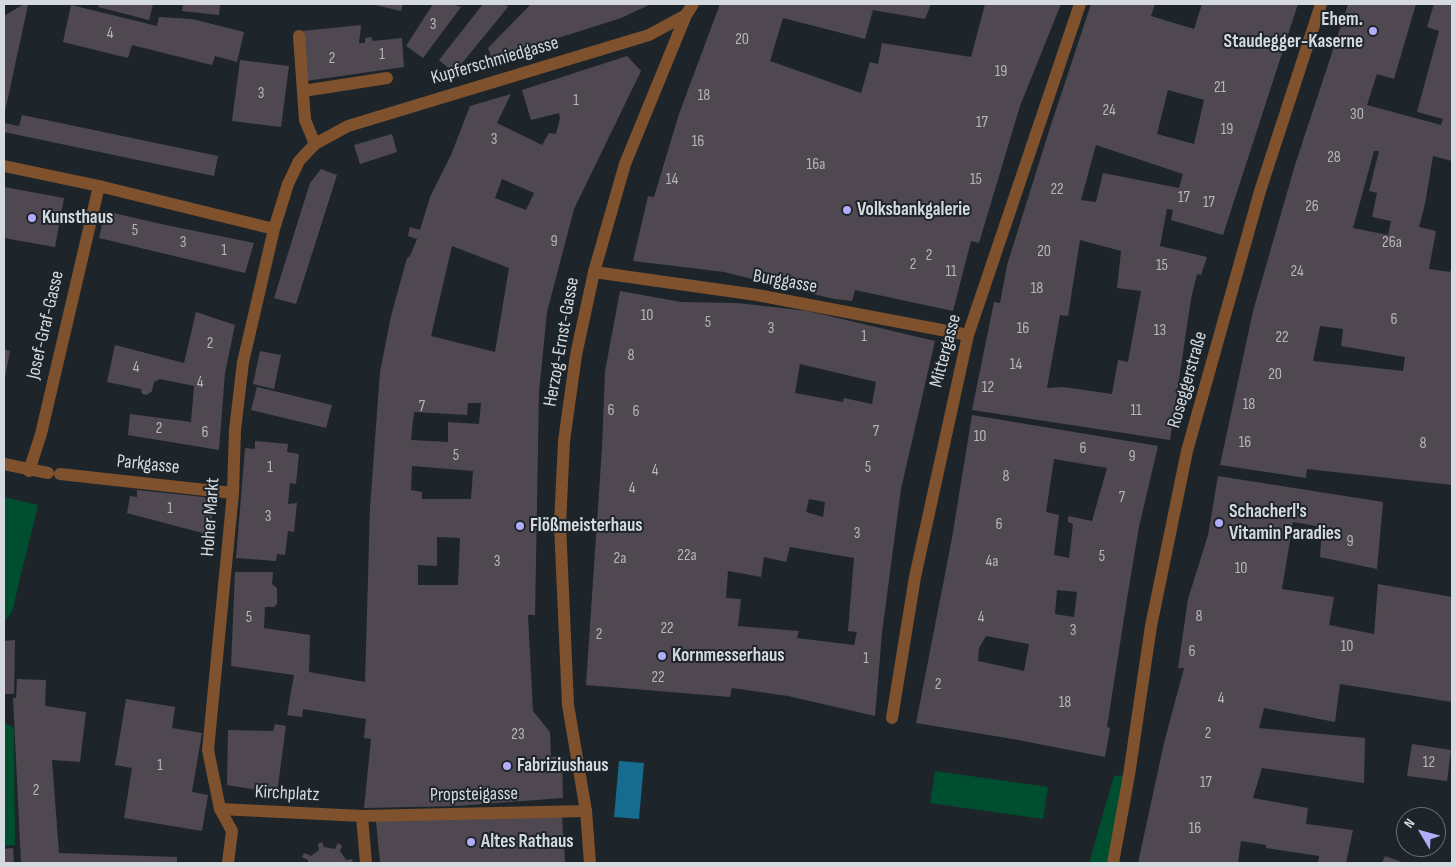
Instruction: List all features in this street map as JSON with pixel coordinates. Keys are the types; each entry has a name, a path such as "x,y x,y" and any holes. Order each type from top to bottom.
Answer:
{"street":[{"name":"Mittergasse","path":"892,718 915,577 968,335 1080,4"},
{"name":"Roseggerstraße","path":"1113,863 1129,775 1151,626 1187,451 1260,191 1321,4"},
{"name":"Kupferschmiedgasse","path":"274,229 288,184 299,161 315,144 348,126 649,35 690,9"},
{"name":"Herzog-Ernst-Gasse","path":"590,863 586,811 568,705 560,524 564,441 576,355 594,272 625,164 690,9"},
{"path":"299,36 305,120 315,144"},
{"path":"303,91 387,78"},
{"path":"4,166 99,186 274,229"},
{"name":"Josef-Graf-Gasse","path":"29,471 40,434 99,186"},
{"name":"Hoher Markt","path":"220,809 208,750 233,494 235,430 243,362 274,229"},
{"name":"Burggasse","path":"594,272 757,295 968,335"},
{"name":"Parkgasse","path":"4,464 29,471 233,494"},
{"path":"220,809 232,831 228,863"},
{"name":"Kirchplatz","path":"220,809 362,816"},
{"name":"Propsteigasse","path":"362,816 586,811"},
{"path":"362,816 366,863"}],"green space":[{"path":"4,497 38,505 12,612 4,622"},
{"path":"4,722 14,728 15,845 4,846"},
{"path":"935,771 1048,787 1043,819 930,803"},
{"path":"1129,775 1113,863 1089,863 1114,776"}],"water":[{"path":"619,761 644,763 639,819 614,817"}],"building":[{"path":"24,4 28,5 4,116 4,16"},
{"path":"99,4 153,4 149,20 98,7"},
{"path":"183,4 220,4 219,15 182,11"},
{"path":"371,4 403,4 401,11"},
{"path":"433,4 452,4 461,7 423,58 406,46"},
{"path":"483,4 505,4 508,7 454,73 439,60"},
{"path":"531,4 651,4 621,18 492,59 488,48"},
{"path":"720,4 931,4 925,19 873,10 865,39 783,18 770,61 861,93 870,62 878,64 882,43 971,57 985,4 1061,4 1020,106 979,243 971,241 953,311 855,290 852,301 834,299 724,272 633,261 648,196 654,197 679,114"},
{"path":"1091,4 1155,4 1151,16 1194,29 1202,4 1298,4 1223,235 1171,220 1173,210 1167,209 1160,246 1207,257 1201,275 1197,274 1191,299 1170,440 972,410 994,302 1000,303 1007,265","holes":["1168,90 1204,100 1194,144 1157,134","1096,145 1183,174 1179,188 1103,173 1096,202 1081,200","1080,240 1121,251 1117,288 1141,291 1128,362 1118,360 1112,394 1063,387 1047,388 1060,315 1068,316"]},
{"path":"1348,4 1416,4 1394,79 1377,74 1367,105 1441,125 1443,119 1417,112 1439,31 1427,27 1434,4 1452,4 1452,161 1433,156 1419,227 1436,231 1429,269 1450,272 1452,267 1452,485 1307,469 1306,478 1220,465 1253,311 1295,165","holes":["1374,151 1379,151 1369,191 1377,193 1372,217 1391,221 1388,235 1353,228","1320,326 1343,329 1341,346 1405,357 1403,371 1313,361"]},
{"path":"71,5 157,26 159,17 192,19 244,32 237,62 215,56 212,65 132,45 128,58 63,42"},
{"path":"361,25 359,43 365,43 365,38 371,37 373,41 402,38 404,67 306,81 301,31"},
{"path":"627,56 641,71 574,209 547,312 539,392 535,615 528,615 533,711 550,732 551,757 562,756 563,798 456,806 364,808 371,739 364,738 366,719 303,709 302,717 287,715 294,675 231,666 235,572 273,572 272,584 277,588 277,604 274,607 265,607 264,628 310,635 309,672 365,682 370,508 380,372 391,316 407,258 410,256 417,239 408,236 410,227 420,230 430,197 451,155 470,106 511,94 497,123 542,145 549,133 556,134 560,118 559,113 531,120 522,90","holes":["502,179 534,193 526,210 495,198","452,246 509,268 495,352 431,336","468,403 481,403 479,424 448,422 448,442 411,440 414,412 467,415","412,466 473,471 471,499 422,499 422,492 411,490","437,537 460,538 458,585 418,585 418,565 437,566"]},
{"path":"240,60 289,66 281,127 232,121"},
{"path":"22,115 218,156 214,176 4,132 4,123 19,126"},
{"path":"392,134 397,152 360,164 354,145"},
{"path":"321,169 337,175 296,304 274,298 310,183"},
{"name":"Kunsthaus","path":"4,187 64,198 55,247 4,238"},
{"path":"105,211 254,243 245,273 99,238"},
{"path":"620,291 681,302 737,303 808,311 935,341 901,489 882,633 875,716 788,696 732,688 730,697 586,685 602,448 605,371","holes":["800,364 876,382 872,404 844,398 843,402 795,393","809,499 825,502 823,517 806,512","790,547 854,558 848,631 857,632 854,645 797,638 799,631 738,626 741,599 726,598 728,571 761,577 764,557 786,562"]},
{"path":"196,312 235,325 225,373 219,450 128,435 130,414 191,422 194,386 160,379 154,382 152,391 147,395 142,394 141,389 107,382 115,345 184,363"},
{"path":"4,349 10,351 5,377 4,377"},
{"path":"260,351 281,355 274,389 253,384"},
{"path":"257,387 332,405 326,428 251,410"},
{"path":"972,415 1158,446 1139,527 1107,727 1110,728 1105,757 916,723 952,538","holes":["1054,459 1107,468 1092,521 1068,516 1068,522 1073,524 1069,558 1054,555 1059,515 1046,512","1057,590 1077,592 1074,617 1055,614","986,636 1029,644 1024,671 978,661 979,648"]},
{"path":"255,441 288,444 287,452 299,454 296,484 290,483 288,504 297,503 294,532 288,531 285,555 277,554 276,561 236,558 245,448 255,449"},
{"path":"1218,476 1383,502 1377,569 1320,557 1322,527 1293,522 1282,589 1334,597 1329,625 1374,634 1378,584 1452,597 1452,702 1340,684 1335,722 1264,708 1259,728 1365,738 1364,783 1262,768 1253,798 1308,808 1306,824 1353,830 1346,863 1318,863 1319,856 1266,848 1266,845 1241,841 1238,863 1138,863 1164,743 1184,668 1178,668 1188,599 1208,535"},
{"path":"137,490 204,497 213,506 210,535 127,513 130,496 137,497"},
{"path":"15,640 14,694 4,694 4,641"},
{"path":"17,679 46,680 45,706 86,712 80,762 52,760 59,853 177,857 177,863 21,863 13,698 16,698"},
{"path":"126,699 175,707 172,728 202,733 192,792 208,795 202,831 124,818 132,768 115,765"},
{"path":"275,724 286,726 277,793 227,785 228,730 273,731"},
{"path":"1412,744 1451,750 1447,781 1407,776"},
{"name":"Altes Rathaus","path":"562,816 565,863 380,863 376,821"},
{"path":"322,842 324,847 335,849 338,843 342,846 340,851 346,860 352,859 353,863 308,863 308,860 302,857 304,853 311,856 319,850 318,844"},
{"path":"13,848 14,863 4,863 4,849"},
{"path":"1385,856 1405,863 1382,863"}],"place":[{"name":"Ehem. Staudegger-Kaserne","path":"1373,31"},
{"name":"Volksbankgalerie","path":"847,210"},
{"name":"Kunsthaus","path":"32,218"},
{"name":"Schacherl's Vitamin Paradies","path":"1219,523"},
{"name":"Flößmeisterhaus","path":"520,526"},
{"name":"Kornmesserhaus","path":"662,656"},
{"name":"Fabriziushaus","path":"507,766"},
{"name":"Altes Rathaus","path":"471,842"}]}
